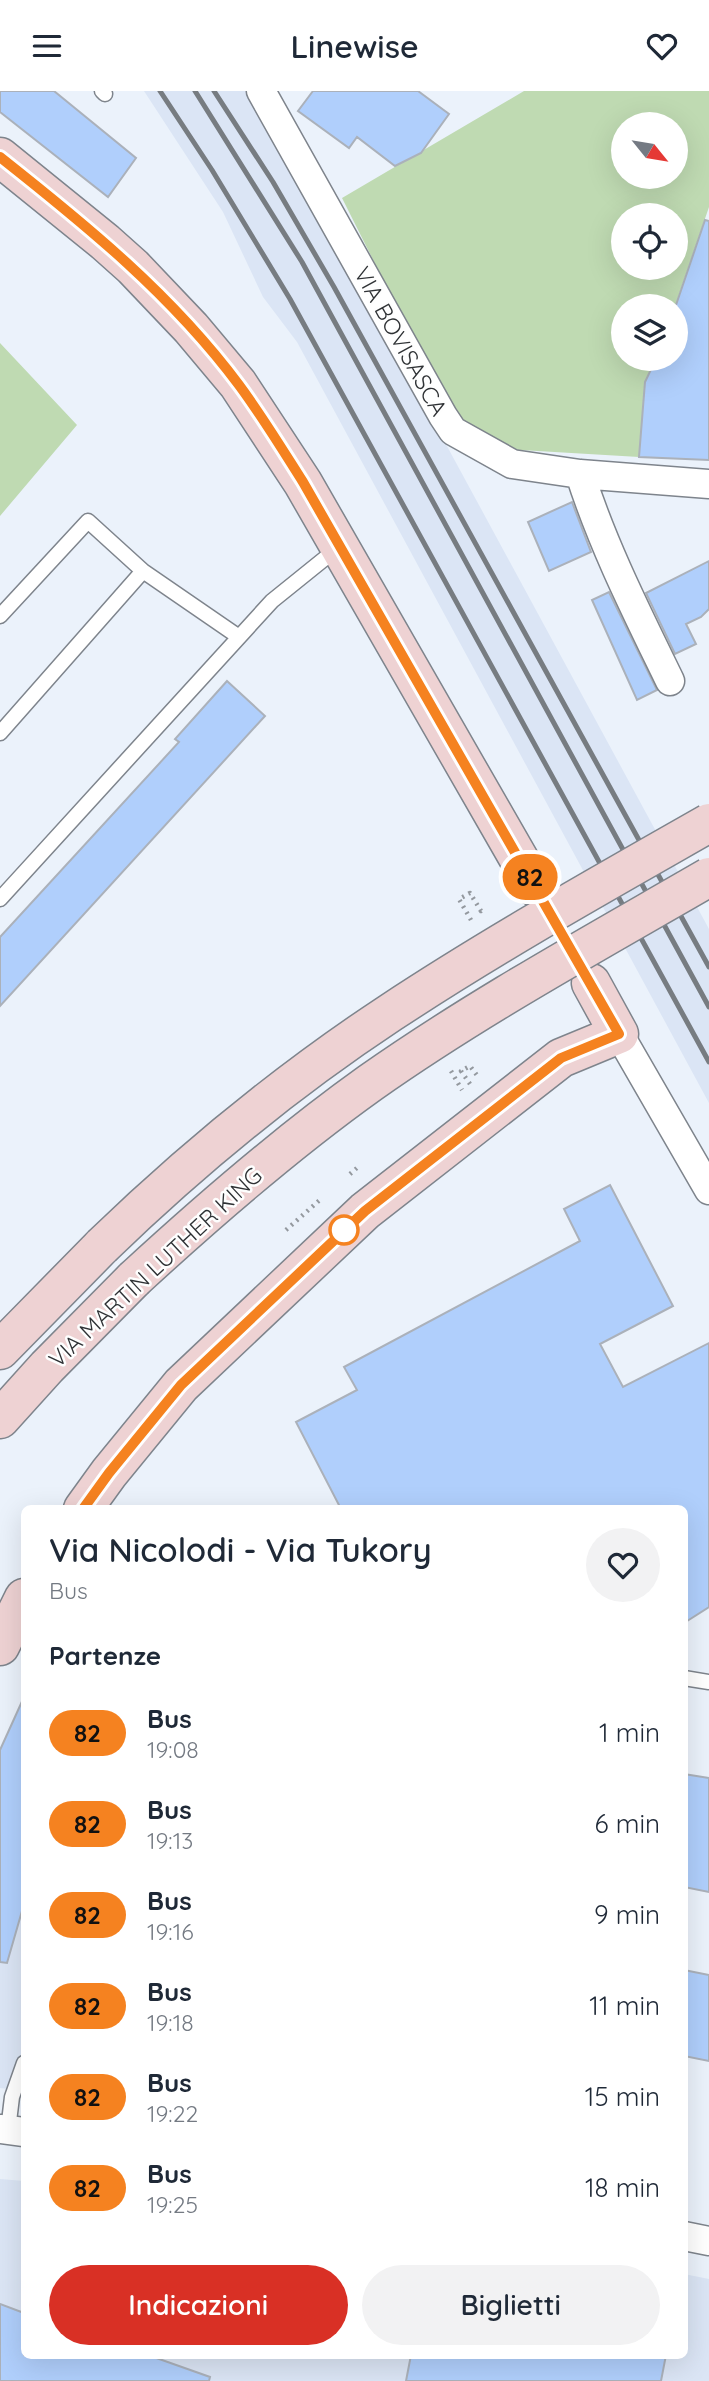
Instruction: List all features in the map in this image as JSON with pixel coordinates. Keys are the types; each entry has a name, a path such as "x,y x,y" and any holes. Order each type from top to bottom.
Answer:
{"street":[{"name":"VIA BOVISASCA","path":"261,91 453,431 512,464 580,474 709,484"},
{"path":"0,157 105,242 163,297 215,355 260,415 303,482 535,887"},
{"path":"580,474 592,513 611,557 670,681"},
{"name":"VIA MARTIN LUTHER KING","path":"0,1350 102,1246 176,1177 243,1121 356,1036 456,971 709,823"},
{"name":"VIA MARTIN LUTHER KING","path":"0,1419 134,1279 201,1217 305,1131 370,1083 486,1007 709,877"},
{"path":"591,983 709,1190"},
{"path":"86,1505 181,1385 365,1211 561,1058 619,1034"},
{"path":"0,1646 21,1604"},
{"path":"688,2237 709,2241"}],"lane":[{"path":"0,616 88,521 144,571 239,637"},
{"path":"0,899 272,601 340,547"},
{"path":"0,733 144,571"},
{"path":"688,1679 709,1682"},
{"path":"11,2130 12,2097 21,2072"}],"path":[{"path":"477,930 459,899 470,893 481,911"},
{"path":"445,1061 463,1092 472,1087 461,1071 470,1066 482,1083"}],"shaded area":[{"path":"144,91 245,91 416,389 709,929 709,1103 297,342 263,297 223,212"},
{"path":"0,1805 21,1813 21,2091 0,2088"},
{"path":"0,2179 21,2181 21,2359 688,2359 688,2275 709,2279 709,2381 0,2381"}],"green space":[{"path":"524,91 709,91 709,207 688,268 688,203 611,203 611,280 684,280 679,294 611,294 611,371 650,371 645,382 639,457 503,449 454,421 342,198"},
{"path":"0,343 77,425 0,516"}],"building":[{"path":"0,91 54,91 136,158 108,197 0,112"},
{"path":"313,91 418,91 449,114 421,153 395,166 357,137 349,148 298,111"},
{"path":"705,220 709,221 709,460 639,457 645,382 650,371 688,371 688,294 680,294 685,280 688,280 688,270"},
{"path":"572,502 591,552 549,571 528,522"},
{"path":"709,561 709,609 701,617 686,624 696,644 675,654 646,593"},
{"path":"609,592 657,690 637,700 592,600"},
{"path":"227,681 265,716 0,1006 0,937 179,742 175,739"},
{"path":"610,1185 673,1306 600,1344 623,1387 709,1343 709,1607 688,1620 688,1505 339,1505 296,1422 357,1390 344,1367 580,1241 564,1209"},
{"path":"21,1704 21,1914 7,1963 0,1962 0,1750"},
{"path":"688,1775 709,1778 709,1892 688,1888"},
{"path":"688,1971 709,1975 709,2061 688,2057"},
{"path":"0,2304 21,2312 21,2359 159,2359 210,2377 209,2381 0,2381"},
{"path":"410,2359 665,2359 661,2381 406,2381"}],"railway":[{"path":"160,91 212,170 290,299 709,1062"},
{"path":"195,91 302,262 709,1007"},
{"path":"214,91 273,182 334,287 709,967"}],"bus line":[{"name":"82","path":"0,157 133,267 203,341 260,415 303,482 619,1034 561,1058 365,1211 181,1385 86,1505"}]}
